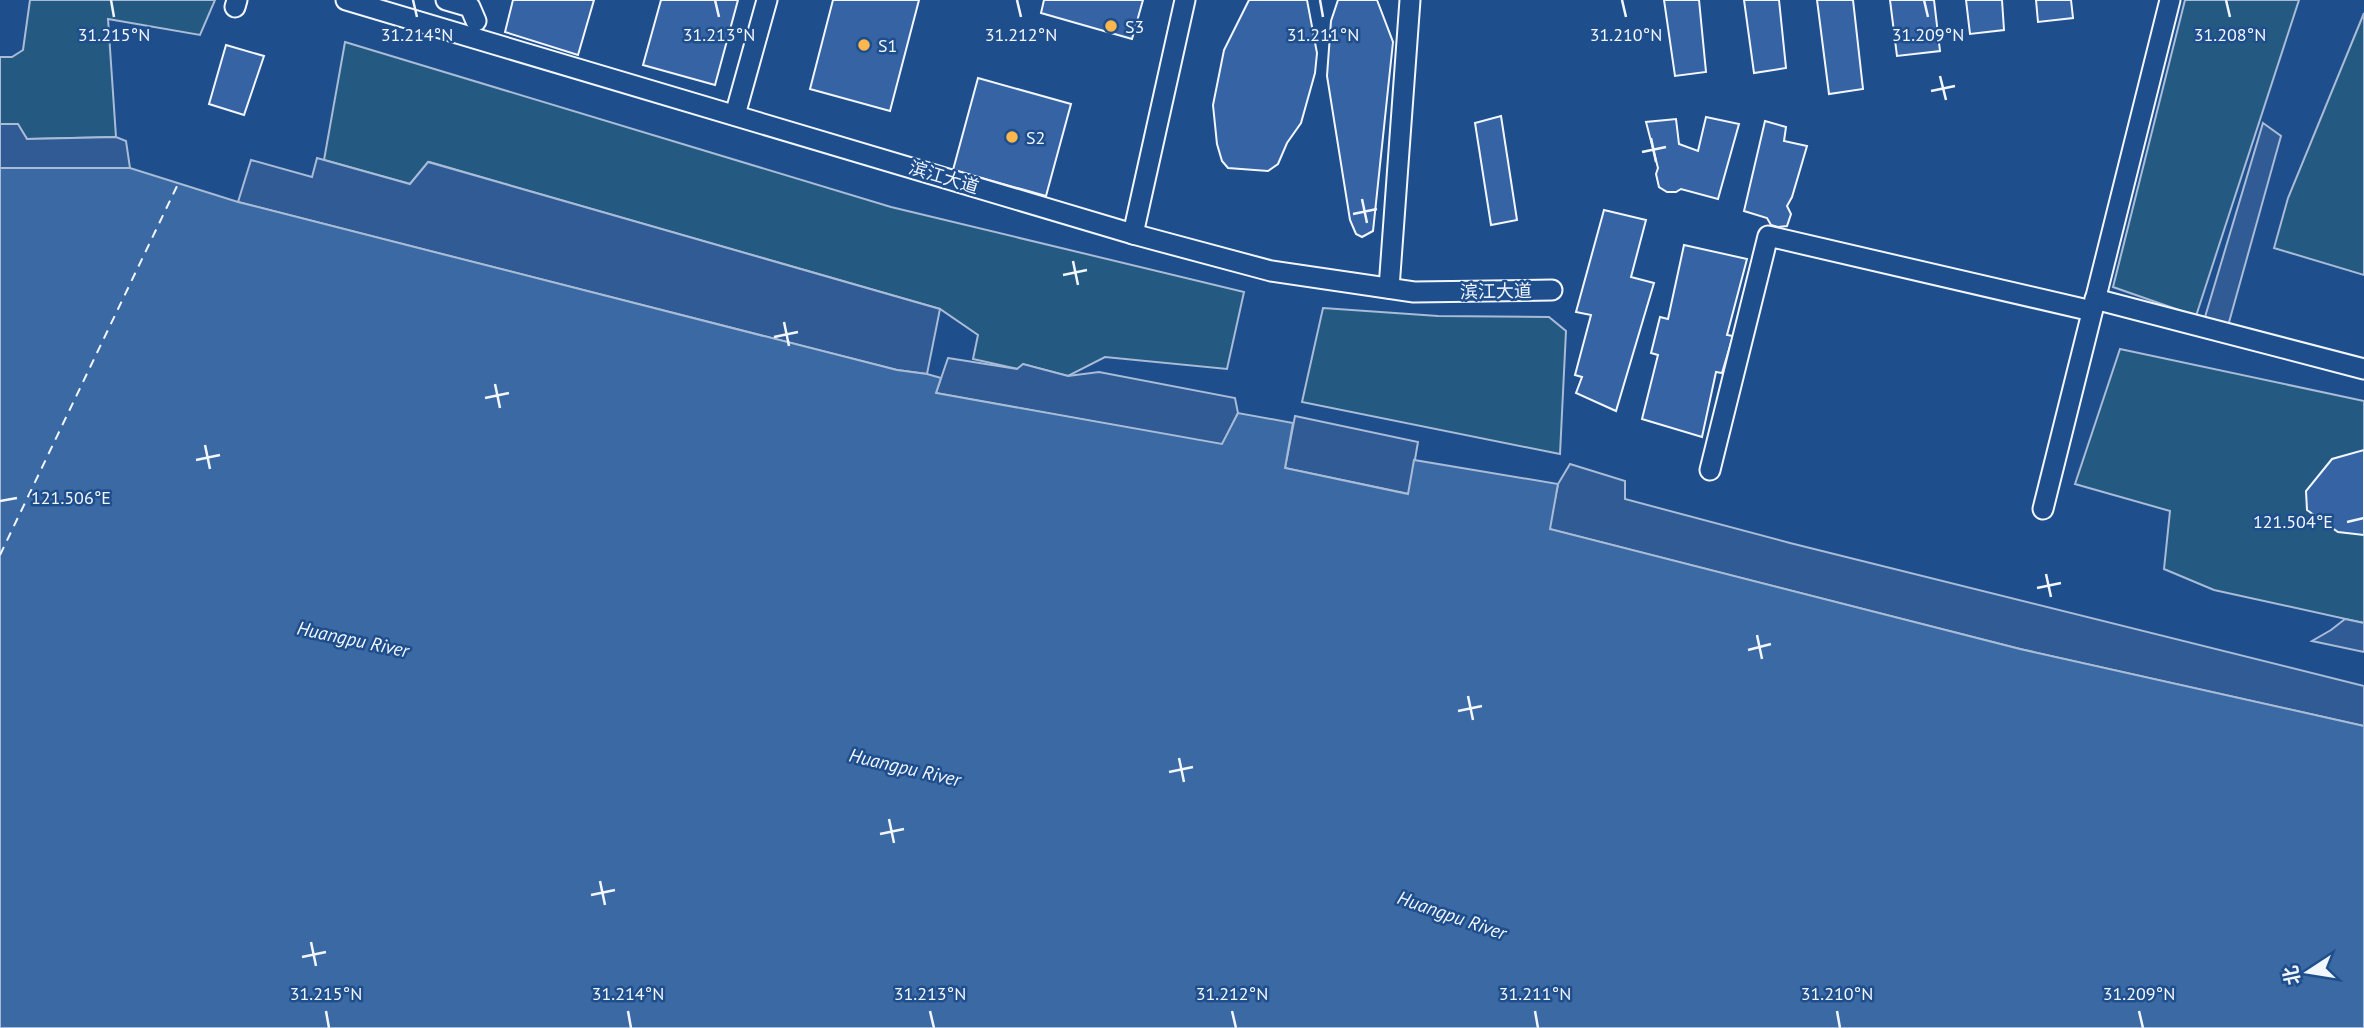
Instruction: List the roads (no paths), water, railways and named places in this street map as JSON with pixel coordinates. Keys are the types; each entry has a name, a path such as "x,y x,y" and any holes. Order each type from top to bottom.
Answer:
{"street":[{"name":"滨江大道","path":"346,0 474,29 735,115 1133,234 1271,271 1414,292 1552,290"},
{"path":"446,0 470,7 474,29"},
{"path":"474,29 475,0"},
{"path":"735,115 767,0"},
{"path":"1133,234 1185,0"},
{"path":"1390,288 1410,0"},
{"path":"2043,509 2170,0"},
{"path":"1710,470 1768,236 2093,305 2364,369"}],"water":[{"name":"Huangpu River","path":"0,168 130,168 238,202 897,370 927,374 941,378 936,393 1222,444 1238,413 1293,423 1285,468 1408,494 1414,460 1558,484 1550,529 2020,649 2364,726 2364,1028 0,1028"}],"place":[{"name":"S3","path":"1111,26"},
{"name":"S1","path":"864,45"},
{"name":"S2","path":"1012,137"}]}
